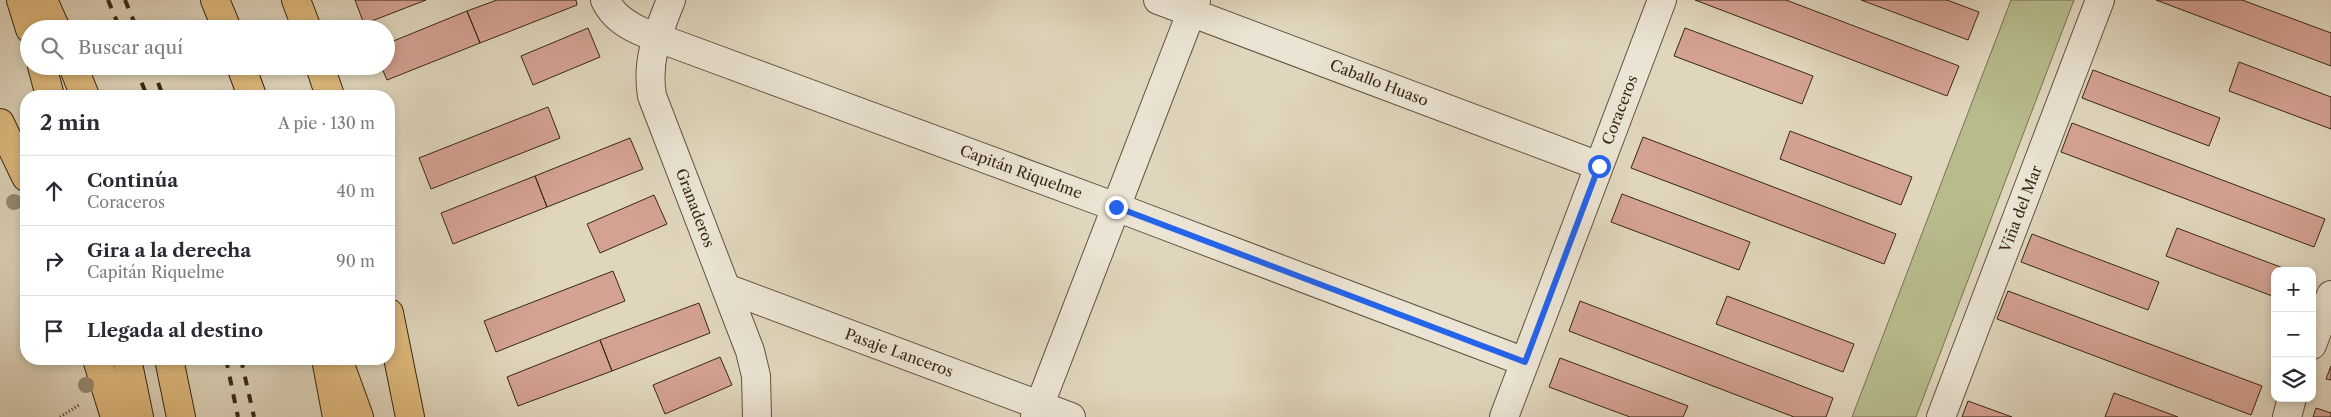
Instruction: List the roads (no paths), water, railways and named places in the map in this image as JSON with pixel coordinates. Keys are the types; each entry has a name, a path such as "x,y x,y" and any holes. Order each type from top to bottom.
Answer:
{"main road":[{"path":"21,0 27,20"},
{"path":"43,0 52,20"},
{"path":"216,0 224,20"},
{"path":"296,0 304,20"},
{"path":"44,75 48,90"},
{"path":"77,75 83,90"},
{"path":"245,75 250,90"},
{"path":"323,75 328,90"},
{"path":"0,123 20,165"},
{"path":"395,343 410,417"},
{"path":"99,365 115,417"},
{"path":"128,365 139,417"},
{"path":"170,365 181,417"},
{"path":"326,365 337,417"},
{"path":"340,365 359,417"}],"street":[{"name":"Capitán Riquelme","path":"604,0 618,18 631,27 1116,207 1525,362"},
{"name":"Granaderos","path":"671,0 656,36 650,67 652,96 742,327 756,376 757,417"},
{"name":"Caballo Huaso","path":"1158,0 1194,6 1599,166"},
{"name":"Coraceros","path":"1504,417 1662,0"},
{"name":"Viña del Mar","path":"1941,417 2100,0"},
{"path":"1037,411 1194,6"},
{"name":"Pasaje Lanceros","path":"726,288 1037,411 1071,417"},
{"path":"2316,334 2331,295"},
{"path":"2287,417 2291,402"}],"railway":[{"path":"108,0 116,20"},
{"path":"125,0 133,20"},
{"path":"139,75 145,90"},
{"path":"155,75 161,90"},
{"path":"227,365 238,417"},
{"path":"242,365 254,417"}]}
